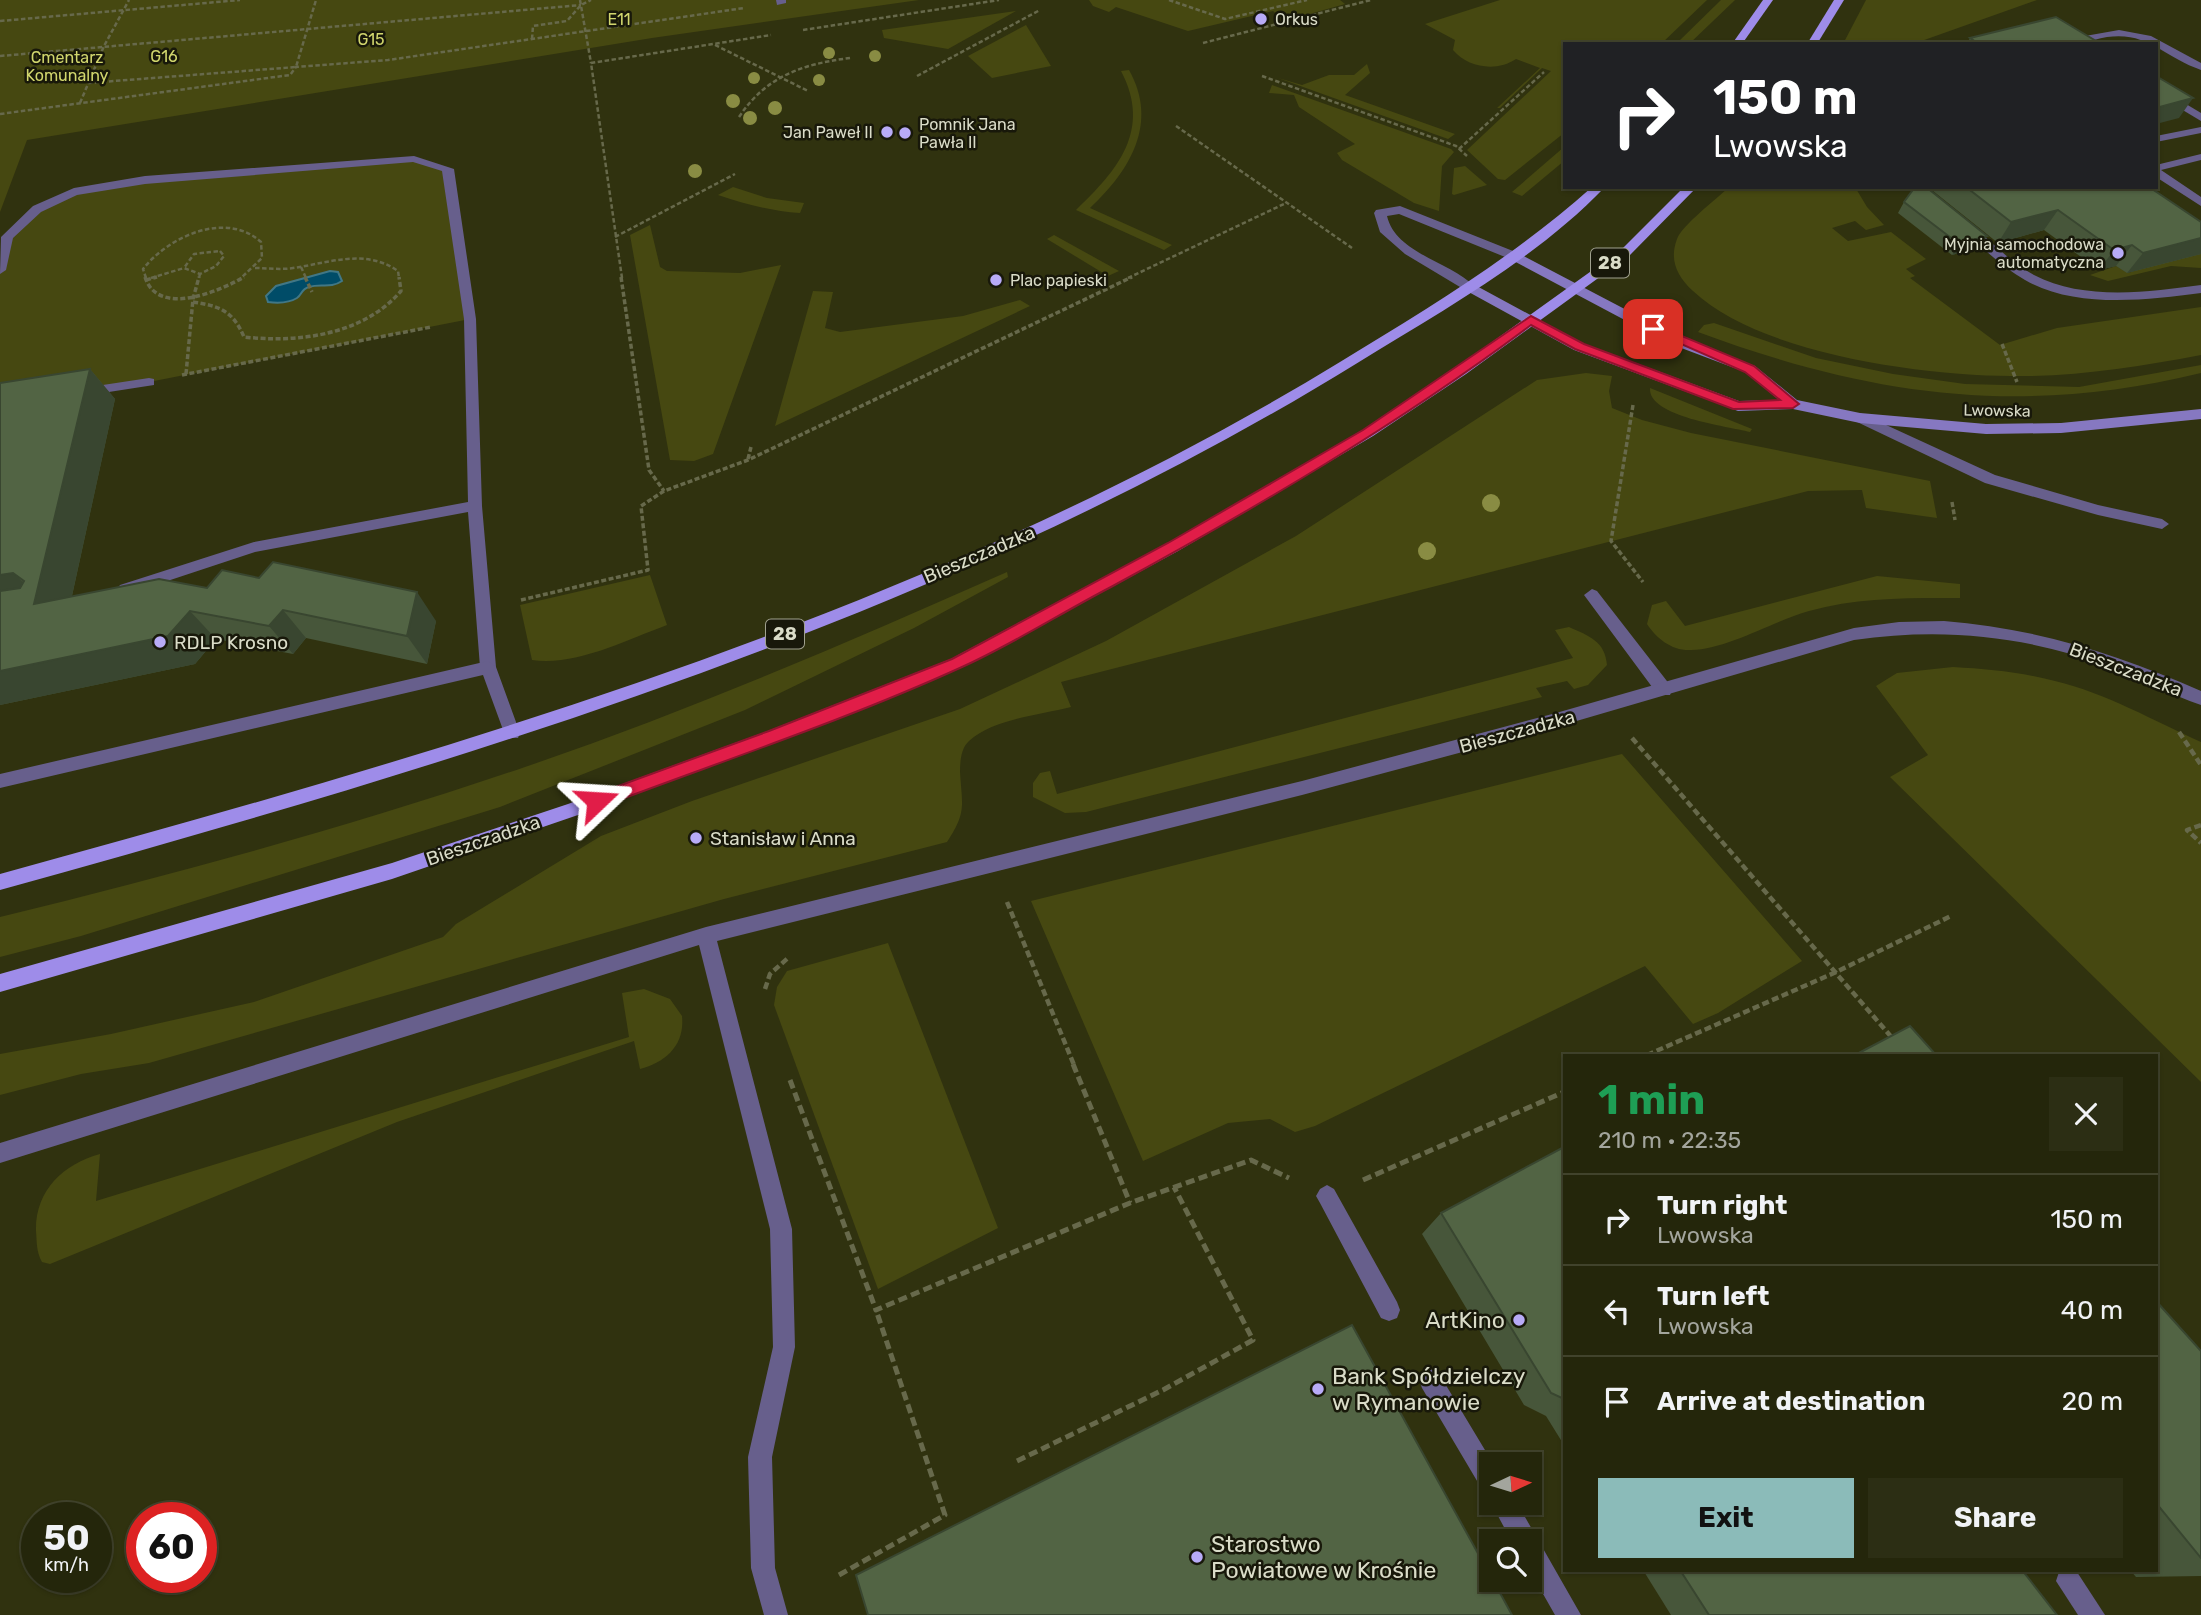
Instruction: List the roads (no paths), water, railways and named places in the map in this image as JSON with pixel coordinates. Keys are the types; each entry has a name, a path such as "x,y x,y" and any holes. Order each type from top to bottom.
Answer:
{"main road":[{"path":"1738,42 1768,0"},
{"path":"1813,42 1839,0"},
{"name":"28","path":"1514,256 1575,211 1598,189"},
{"name":"28","path":"1531,320 1626,252 1689,189"},
{"name":"Bieszczadzka","path":"0,882 342,787 512,733 846,611 1042,527 1213,441 1310,387 1514,256"},
{"name":"Lwowska","path":"1514,256 1674,340 1749,369 1793,404"},
{"name":"Lwowska","path":"1469,287 1579,347 1738,406 1793,404 1860,418 1986,429 2062,428 2201,414"},
{"name":"Bieszczadzka","path":"0,983 393,871 660,778 957,663 1173,547 1368,433 1531,320"}],"street":[{"path":"2090,42 2089,38 2101,34 2136,33 2153,42"},
{"path":"2158,45 2201,67"},
{"path":"2158,90 2201,118"},
{"path":"2158,139 2201,130"},
{"path":"2158,169 2201,157"},
{"path":"0,270 7,237 37,209 74,192 145,180 414,159 448,169 470,319 475,506 488,667 512,733"},
{"path":"2158,171 2201,202"},
{"path":"1469,287 1409,251 1384,229 1380,213 1400,210 1514,256"},
{"path":"1958,220 2031,279 2084,293 2154,296 2201,289"},
{"path":"68,394 149,382"},
{"path":"1860,418 1990,479 2098,510 2162,524"},
{"path":"111,593 254,547 475,506"},
{"path":"1591,595 1664,690"},
{"name":"Bieszczadzka","path":"0,1153 706,935 1302,788 1664,690 1854,634 1893,626 1936,624 2028,636 2098,654 2201,698"},
{"path":"0,781 488,667"},
{"path":"706,935 781,1229 784,1347 760,1457 763,1568 776,1615"},
{"path":"1327,1196 1389,1310"},
{"path":"1430,1380 1479,1463"},
{"path":"1542,1569 1569,1615"},
{"path":"2068,1581 2093,1615"}],"water":[{"path":"330,271 338,272 342,281 333,285 306,288 299,297 290,301 268,302 266,296 276,286"}],"place":[{"name":"Orkus","path":"1261,19"},
{"name":"Jan Paweł II","path":"887,132"},
{"name":"Pomnik Jana Pawła II","path":"905,133"},
{"name":"Myjnia samochodowa automatyczna","path":"2118,253"},
{"name":"Plac papieski","path":"996,280"},
{"name":"RDLP Krosno","path":"160,642"},
{"name":"Stanisław i Anna","path":"696,838"},
{"name":"ArtKino","path":"1519,1320"},
{"name":"Bank Spółdzielczy w Rymanowie","path":"1318,1389"},
{"name":"Starostwo Powiatowe w Krośnie","path":"1197,1557"}],"park label":[{"name":"E11","path":"619,19"},
{"name":"G15","path":"371,39"},
{"name":"G16","path":"164,56"},
{"name":"Cmentarz Komunalny","path":"67,66"}]}
